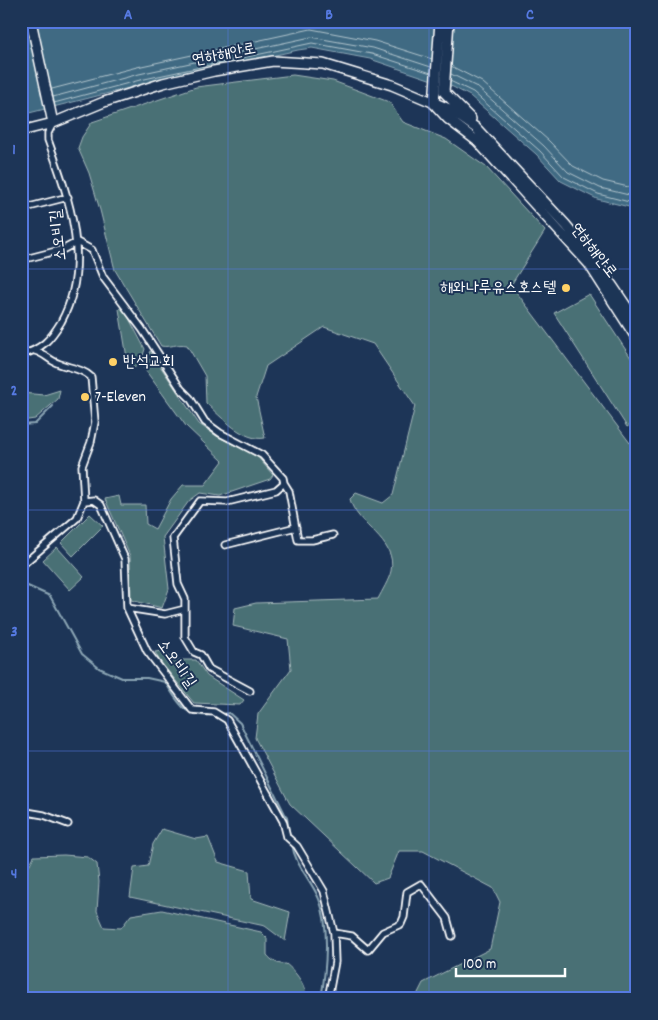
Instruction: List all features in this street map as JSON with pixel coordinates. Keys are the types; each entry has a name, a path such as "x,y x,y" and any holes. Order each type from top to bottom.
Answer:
{"street":[{"path":"32,21 52,119"},
{"path":"434,104 440,21"},
{"path":"449,21 444,92 466,114 476,128"},
{"name":"연하해안로","path":"21,131 52,119 163,84 273,61 323,64 392,86 449,109 476,128 566,225 595,260 637,322"},
{"name":"연하해안로","path":"434,104 448,119 477,141 589,264 637,339"},
{"name":"소오비길","path":"21,354 35,351 44,346 53,336 65,315 74,289 76,242 68,197 48,140 52,119"},
{"path":"21,209 68,197"},
{"path":"21,260 64,250 76,242 92,250 102,277 142,329 205,422 220,433 262,455 283,478 289,491 298,540 312,540 333,534"},
{"path":"21,566 78,518 84,502 82,466 91,442 95,422 91,377 85,372 52,361 44,354 35,351"},
{"path":"250,691 209,669 201,655 194,652 185,637 185,599 178,584 173,538 197,504 204,500 227,502 276,490 284,483"},
{"name":"소오비1길","path":"84,502 94,500 101,505 125,559 127,608 147,651 192,710 214,712 227,720 283,821 287,837 297,846 324,891 334,933 335,962 328,999"},
{"path":"224,545 296,527"},
{"path":"127,608 165,614 185,609"},
{"path":"21,811 44,815 68,824"},
{"path":"334,933 352,936 368,950 383,932 401,924 404,917 407,892 421,884 447,918 452,936"}],"green space":[{"path":"293,75 333,81 389,102 403,122 446,139 486,167 545,231 511,285 630,443 637,439 637,999 415,999 423,983 490,949 500,902 493,888 423,851 399,851 388,878 374,883 290,804 255,738 258,714 291,669 288,639 233,626 235,608 256,603 378,599 391,571 391,560 383,542 360,517 350,499 356,493 383,503 393,495 415,406 373,344 324,327 266,366 256,397 265,438 249,436 233,427 206,403 205,376 187,345 161,346 115,270 89,173 78,148 82,137 92,122 196,87"},
{"path":"589,294 637,367 637,421 627,427 554,313"},
{"path":"123,307 145,349 141,361 136,367 128,364 119,309"},
{"path":"150,351 199,424 218,437 256,455 273,475 270,479 220,496 200,493 189,501 163,537 169,589 162,608 131,600 130,556 105,499 119,496 121,505 145,505 146,524 155,529 171,499 183,485 205,485 223,461 186,426 143,367"},
{"path":"60,390 58,399 35,419 21,421 21,393 44,395"},
{"path":"90,514 103,526 73,556 61,543"},
{"path":"57,547 84,577 70,590 43,560"},
{"path":"162,651 174,660 196,660 207,676 244,700 240,705 194,703 159,660 155,652"},
{"path":"162,829 196,839 208,837 218,862 249,871 251,899 290,912 285,941 265,926 130,897 134,868 148,866 153,844"},
{"path":"64,855 88,857 97,864 99,882 97,911 104,927 121,928 131,915 162,910 261,932 267,938 267,955 275,962 286,964 293,971 303,984 305,999 21,999 21,920 24,909 21,881 34,856"}],"water":[{"path":"21,21 637,21 637,209 597,199 561,181 536,154 470,96 453,87 370,59 312,48 141,85 21,115"}],"waterway":[{"path":"21,425 35,424 53,406"},
{"path":"21,583 50,596 82,654 99,668 122,678 147,678 165,682 179,703 189,712 214,715"},
{"path":"222,714 229,713 240,723 287,818 290,837"},
{"path":"292,844 296,859 319,899 325,922 326,948 321,999"}],"place":[{"name":"해와나루유스호스텔","path":"566,288"},
{"name":"반석교회","path":"113,362"},
{"name":"7-Eleven","path":"85,397"}]}
